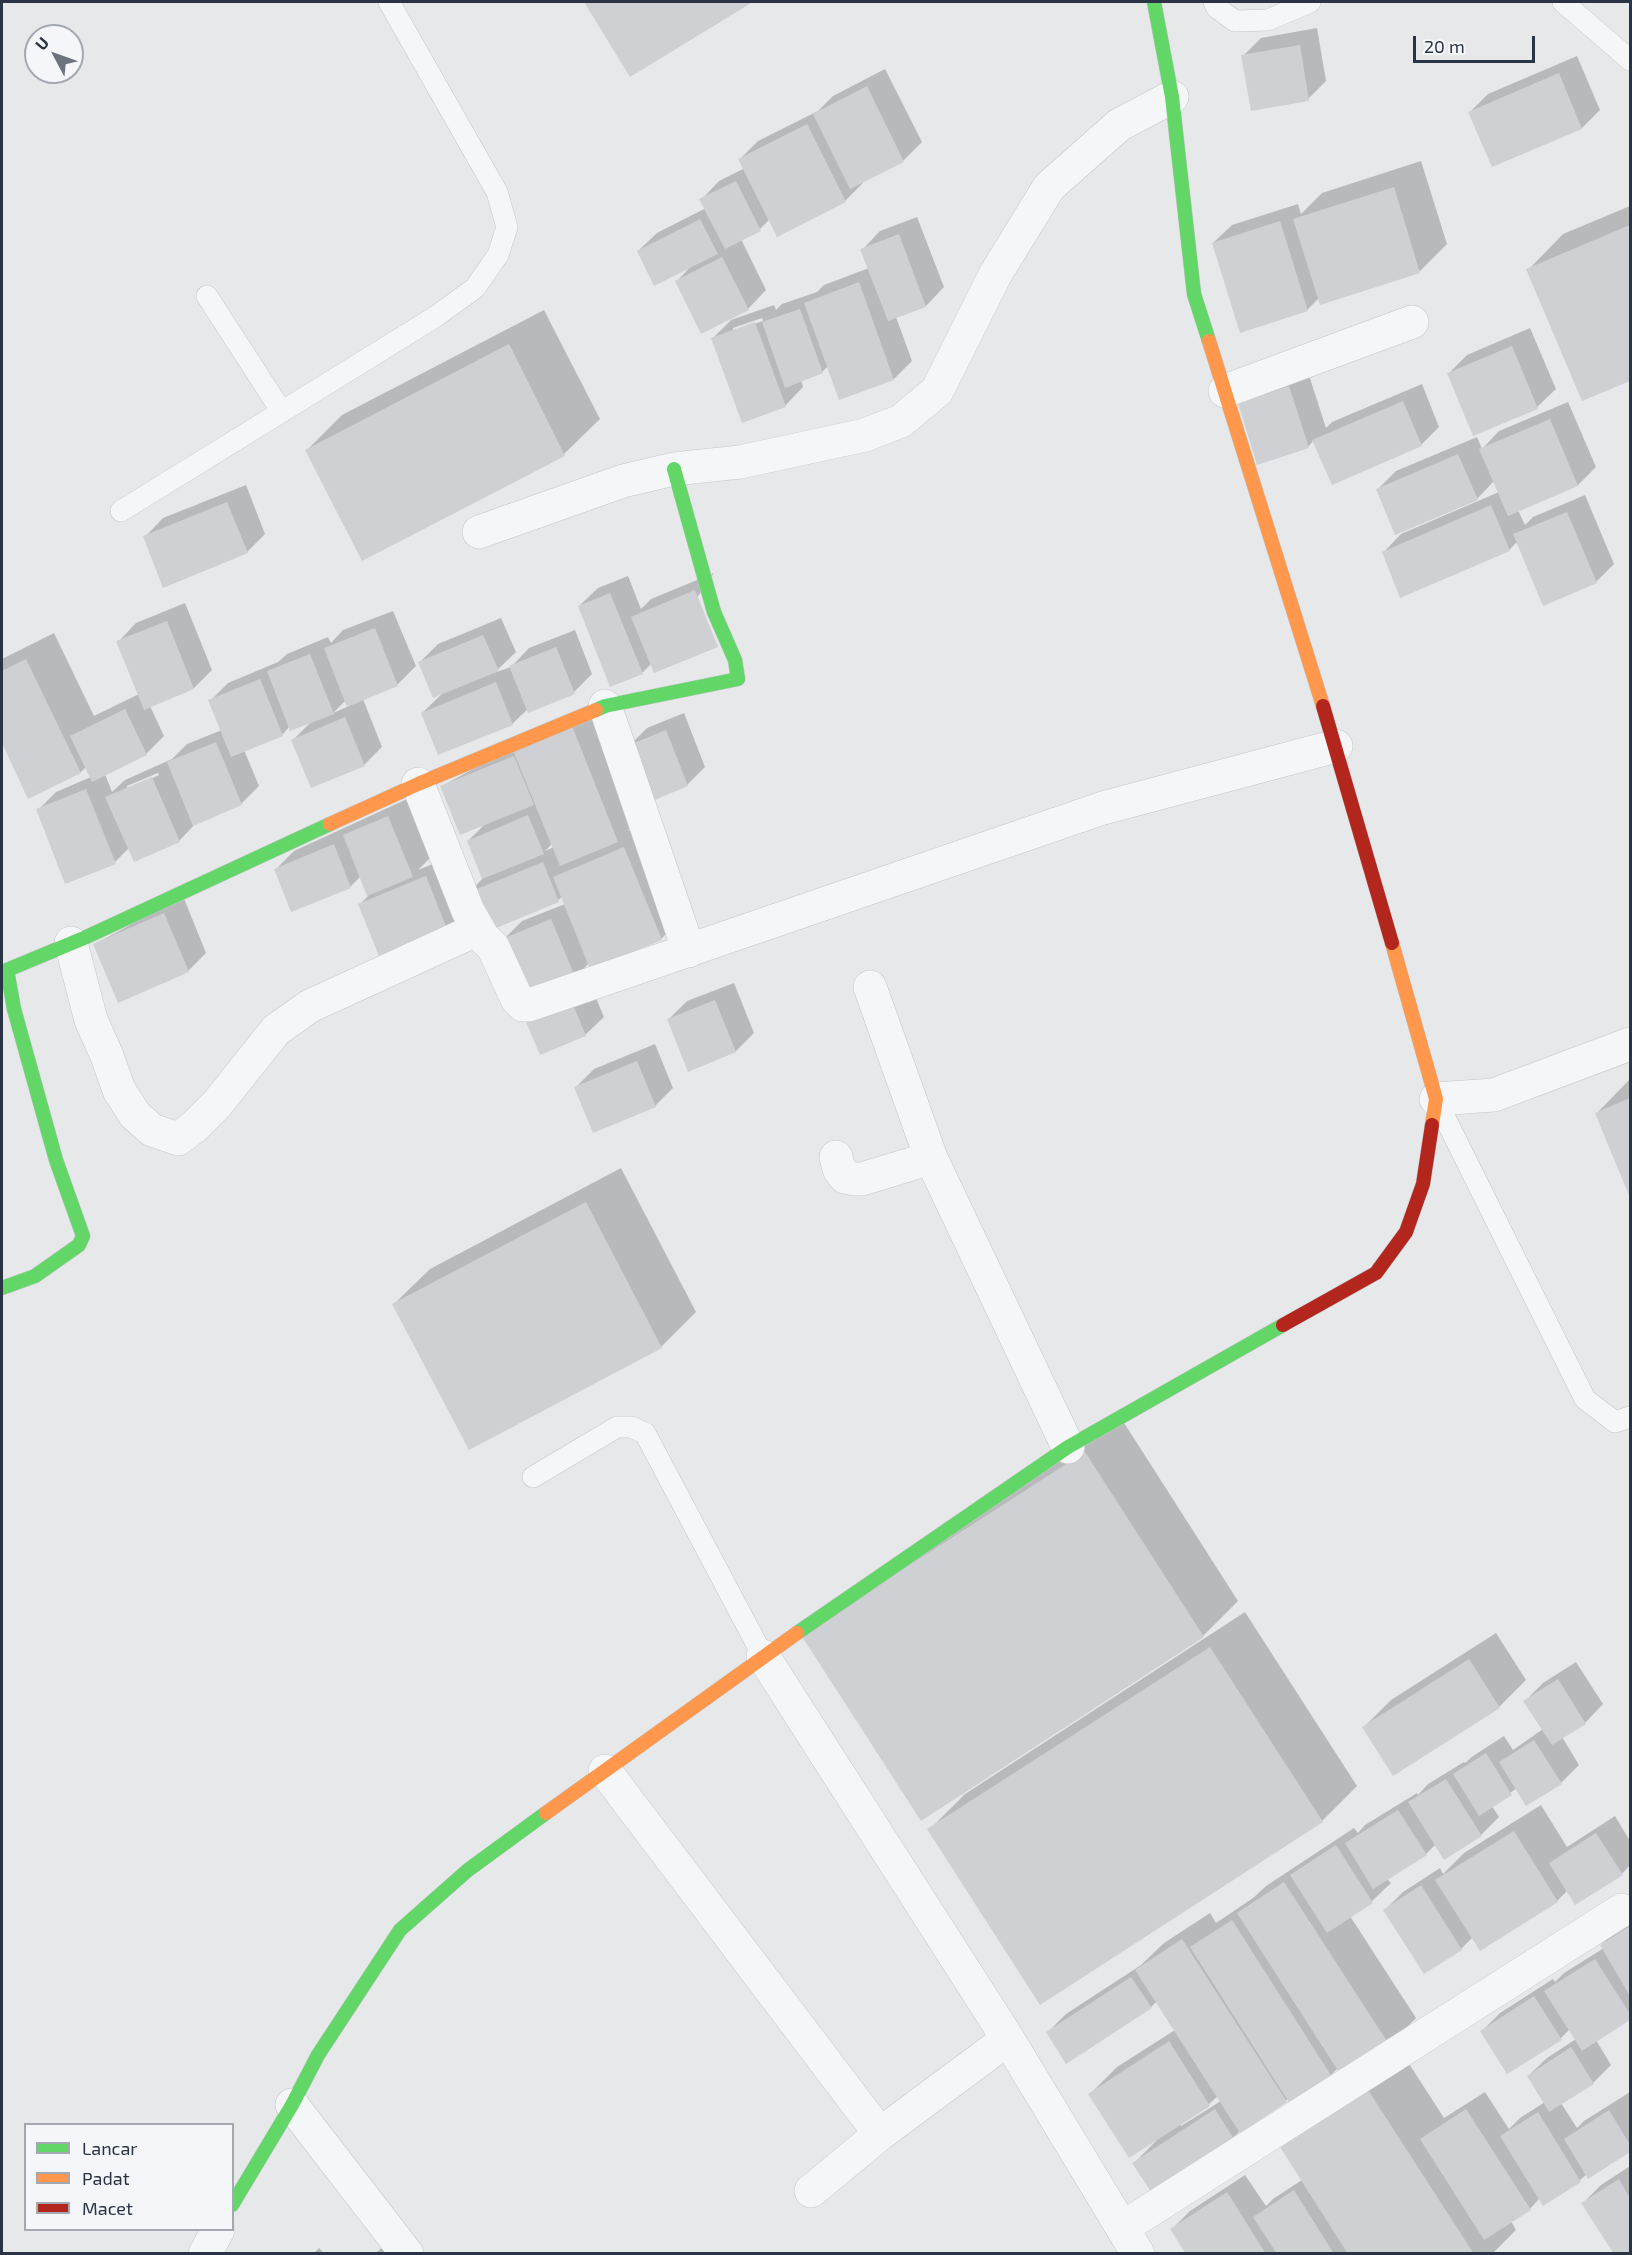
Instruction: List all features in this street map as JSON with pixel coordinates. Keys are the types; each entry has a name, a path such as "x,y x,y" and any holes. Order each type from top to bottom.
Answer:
{"street":[{"path":"234,2202 292,2105 318,2055 400,1930 468,1870 763,1656 1068,1447 1376,1273 1406,1232 1419,1194 1436,1099 1336,747 1194,294 1172,97 1154,2"},
{"path":"479,532 623,481 674,469 740,462 865,435 901,421 937,391 994,275 1049,187 1119,125 1172,97"},
{"path":"1225,391 1413,322"},
{"path":"2,1288 35,1276 79,1245 83,1236 56,1160 14,1008 4,960 71,943 418,784 605,706 738,679 735,660 714,612 674,469"},
{"path":"605,706 689,951"},
{"path":"418,784 468,910 478,929 493,947 517,999 523,1005 529,1005 1103,808 1336,747"},
{"path":"71,943 91,1020 119,1090 135,1114 152,1130 178,1139 217,1104 276,1030 302,1012 339,992 478,929"},
{"path":"870,987 932,1158 1068,1447"},
{"path":"1436,1099 1494,1095 1630,1044"},
{"path":"836,1157 839,1169 845,1177 855,1179 862,1179 932,1158"},
{"path":"763,1656 1008,2040 1130,2241 1622,1910"},
{"path":"605,1771 880,2133"},
{"path":"811,2191 880,2133 1008,2040"},
{"path":"292,2105 407,2253"}],"lane":[{"path":"121,511 435,317 475,288 498,255 507,226 496,192 389,2"},
{"path":"1214,2 1217,8 1235,21 1268,20 1310,2"},
{"path":"1563,2 1630,60"},
{"path":"207,296 282,412"},
{"path":"1436,1099 1585,1399 1615,1422 1630,1417"},
{"path":"533,1477 617,1427 632,1427 645,1433 763,1656"}],"building":[{"path":"584,2 753,2 630,77"},
{"path":"1300,45 1309,101 1251,111 1241,55"},
{"path":"1559,73 1582,129 1492,167 1468,112"},
{"path":"867,86 904,162 850,189 813,114"},
{"path":"807,124 846,202 777,237 738,159"},
{"path":"736,181 761,231 725,249 699,199"},
{"path":"1394,187 1420,273 1320,305 1293,219"},
{"path":"700,219 718,254 654,286 637,251"},
{"path":"1280,221 1308,311 1240,333 1212,243"},
{"path":"1630,225 1630,381 1582,401 1526,269"},
{"path":"899,234 926,307 888,321 860,249"},
{"path":"722,257 749,310 701,334 675,281"},
{"path":"859,282 894,380 839,400 804,303"},
{"path":"800,309 823,373 785,388 762,322"},
{"path":"755,322 786,407 742,423 711,338"},
{"path":"509,344 565,456 362,561 305,450"},
{"path":"1512,346 1538,409 1473,436 1447,373"},
{"path":"1289,386 1309,448 1257,465 1238,403"},
{"path":"1403,401 1422,446 1332,485 1312,440"},
{"path":"1550,419 1578,486 1508,516 1479,449"},
{"path":"1458,454 1478,500 1395,535 1376,489"},
{"path":"227,502 248,553 163,588 143,536"},
{"path":"1491,505 1510,551 1400,598 1382,552"},
{"path":"1567,512 1597,583 1543,606 1513,534"},
{"path":"695,590 718,647 654,673 631,617"},
{"path":"610,593 643,674 610,687 578,606"},
{"path":"167,621 194,689 144,710 116,641"},
{"path":"375,628 398,686 347,707 324,648"},
{"path":"483,635 499,671 433,698 418,662"},
{"path":"556,647 575,694 528,713 509,666"},
{"path":"310,654 334,714 290,731 267,671"},
{"path":"26,659 81,773 28,799 2,743 2,671"},
{"path":"260,679 283,736 231,757 208,700"},
{"path":"496,682 513,725 438,755 421,713"},
{"path":"125,709 147,755 92,782 70,736"},
{"path":"345,717 365,766 311,788 291,740"},
{"path":"572,726 618,842 560,866 513,750"},
{"path":"666,730 688,786 650,802 627,746"},
{"path":"216,742 242,805 193,826 167,762"},
{"path":"514,756 534,805 460,835 440,786"},
{"path":"152,777 180,842 134,862 105,797"},
{"path":"86,789 116,864 65,884 36,809"},
{"path":"528,815 544,854 482,879 467,841"},
{"path":"388,816 413,877 367,896 343,835"},
{"path":"334,844 351,888 291,912 274,869"},
{"path":"624,847 662,940 590,969 553,877"},
{"path":"543,862 559,902 484,933 467,893"},
{"path":"426,876 449,934 381,961 358,904"},
{"path":"164,913 189,972 118,1003 93,944"},
{"path":"551,919 576,979 527,999 502,939"},
{"path":"570,997 586,1036 540,1055 523,1015"},
{"path":"715,1000 736,1052 688,1072 667,1019"},
{"path":"637,1061 656,1107 593,1133 574,1087"},
{"path":"1630,1098 1630,1198 1595,1113"},
{"path":"586,1202 662,1348 469,1450 392,1304"},
{"path":"1085,1452 1204,1637 921,1821 801,1635"},
{"path":"1210,1647 1323,1822 1040,2005 927,1829"},
{"path":"1469,1659 1500,1708 1393,1776 1362,1727"},
{"path":"1558,1679 1586,1724 1552,1745 1523,1701"},
{"path":"1534,1740 1562,1784 1526,1806 1499,1762"},
{"path":"1486,1753 1512,1795 1479,1816 1453,1774"},
{"path":"1446,1779 1482,1836 1444,1860 1408,1802"},
{"path":"1398,1810 1427,1855 1373,1889 1345,1843"},
{"path":"1514,1831 1558,1902 1480,1951 1435,1880"},
{"path":"1596,1833 1623,1875 1575,1905 1549,1863"},
{"path":"1336,1845 1373,1903 1327,1933 1290,1875"},
{"path":"1284,1882 1390,2046 1342,2077 1237,1913"},
{"path":"1421,1885 1462,1950 1424,1974 1383,1910"},
{"path":"1232,1920 1332,2077 1290,2104 1190,1947"},
{"path":"1630,1926 1630,1996 1600,1945"},
{"path":"1182,1939 1287,2102 1240,2133 1135,1970"},
{"path":"1595,1959 1630,2014 1630,2020 1582,2051 1544,1991"},
{"path":"1131,1977 1152,2008 1066,2064 1046,2032"},
{"path":"1534,1996 1562,2040 1507,2074 1480,2031"},
{"path":"1169,2041 1210,2106 1129,2158 1088,2094"},
{"path":"1571,2047 1594,2084 1549,2112 1527,2076"},
{"path":"1368,2090 1474,2254 1348,2254 1280,2147"},
{"path":"1215,2109 1234,2139 1152,2193 1132,2163"},
{"path":"1466,2109 1531,2210 1484,2240 1420,2139"},
{"path":"1609,2110 1630,2145 1630,2152 1588,2179 1564,2139"},
{"path":"1538,2112 1581,2182 1543,2206 1500,2136"},
{"path":"1619,2179 1630,2198 1630,2254 1614,2254 1581,2203"},
{"path":"1294,2190 1334,2254 1277,2254 1253,2217"},
{"path":"1227,2192 1266,2254 1186,2254 1170,2229"}],"traffic: fast":[{"path":"1154,2 1172,97 1194,294 1209,341"},
{"path":"596,710 605,706 738,679 735,660 714,612 674,469"},
{"path":"2,1288 35,1276 79,1245 83,1236 56,1160 14,1009 7,970 84,938 330,824"},
{"path":"797,1633 1068,1447 1283,1325"},
{"path":"234,2202 292,2105 318,2055 400,1930 468,1870 546,1813"}],"traffic: slow":[{"path":"1209,341 1323,706"},
{"path":"330,824 418,784 596,710"},
{"path":"1392,943 1436,1099 1432,1125"},
{"path":"546,1813 797,1633"}],"traffic: jam":[{"path":"1323,706 1392,943"},
{"path":"1283,1325 1376,1273 1406,1232 1423,1184 1432,1125"}]}
